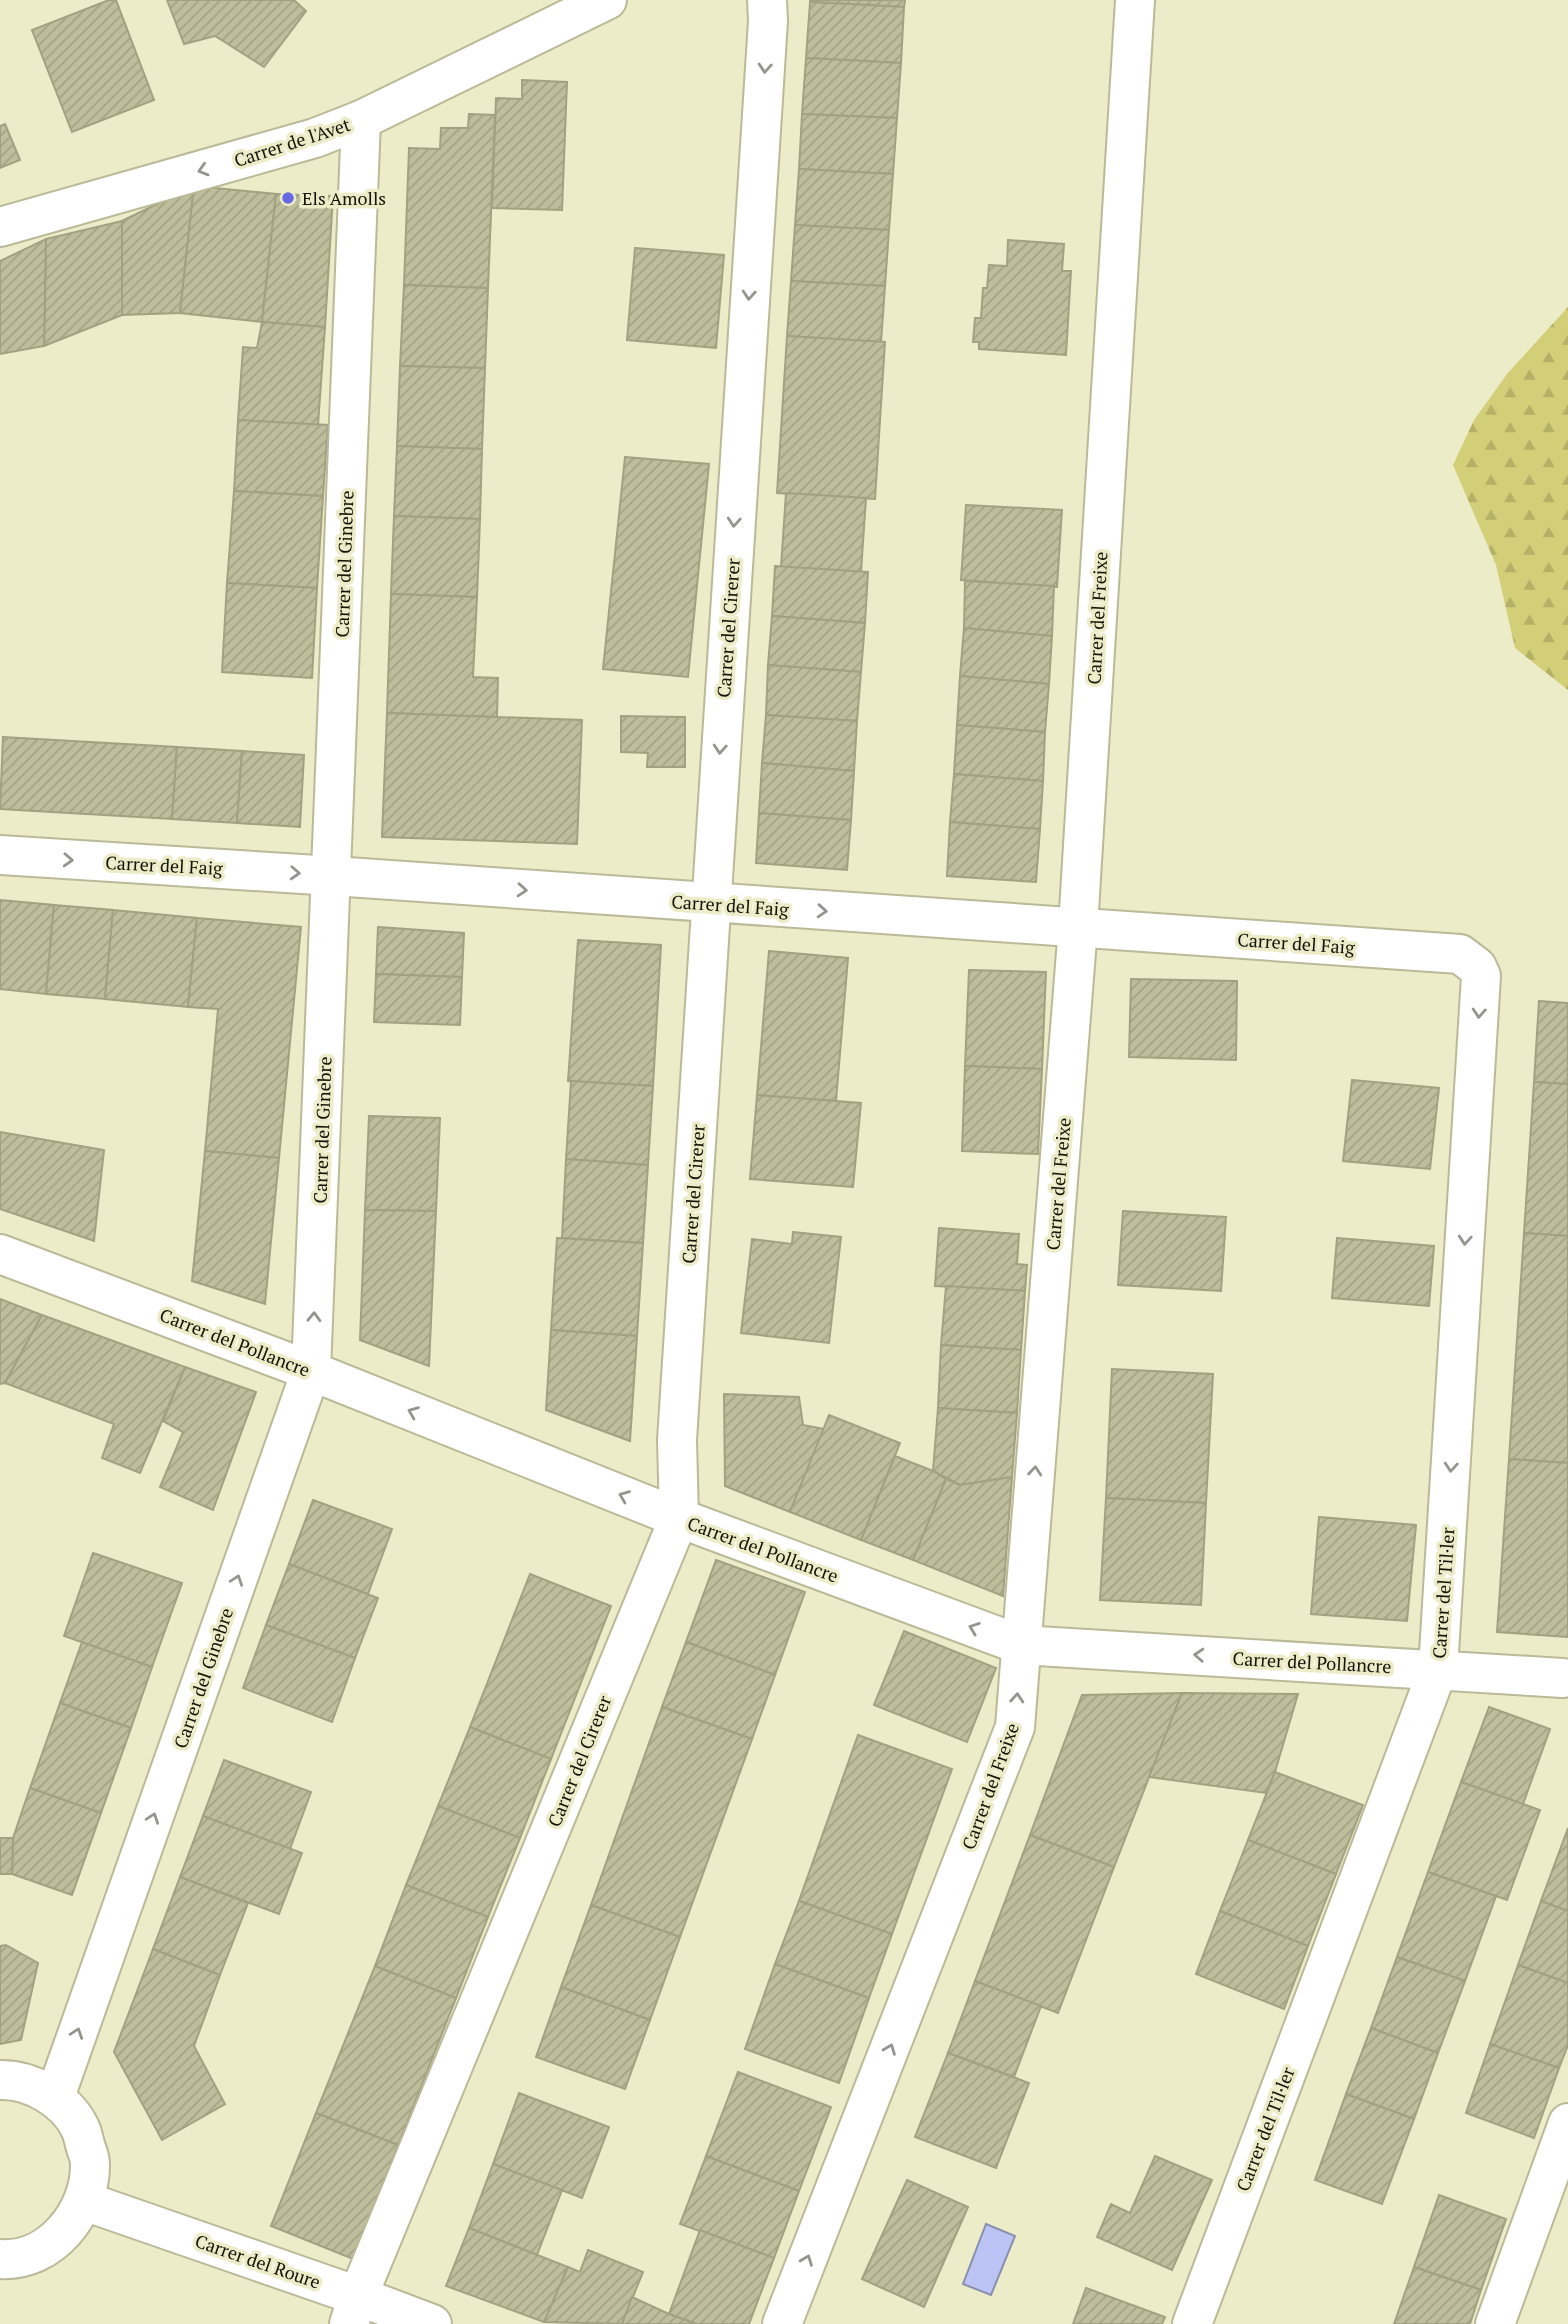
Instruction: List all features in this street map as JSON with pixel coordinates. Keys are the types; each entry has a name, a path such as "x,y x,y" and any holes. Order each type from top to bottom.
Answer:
{"street":[{"name":"Carrer de l'Avet","path":"0,227 315,138 361,120 607,0"},
{"name":"Carrer del Cirerer","path":"353,2310 679,1518 677,1440 768,21 767,0"},
{"name":"Carrer del Freixe","path":"782,2324 1015,1727 1078,927 1135,0"},
{"name":"Carrer del Ginebre","path":"55,2097 311,1371 361,120"},
{"name":"Carrer del Faig","path":"0,856 332,876 1460,954"},
{"name":"Carrer del Til·ler","path":"1192,2324 1438,1669 1481,976 1477,967 1460,954"},
{"name":"Carrer del Pollancre","path":"0,1254 311,1371 679,1518 1021,1645 1563,1678"},
{"path":"0,2080 16,2080 55,2097 79,2126 90,2163 84,2201 58,2240 15,2260 0,2259"},
{"path":"1495,2324 1568,2123"},
{"name":"Carrer del Roure","path":"84,2201 353,2310 432,2324"}],"green space":[{"path":"1568,307 1568,690 1515,648 1496,565 1453,465 1474,420 1507,374"}],"water":[{"path":"986,2224 1015,2236 991,2295 963,2284"}],"building":[{"path":"109,0 116,0 154,100 72,132 32,30"},
{"path":"167,0 294,0 306,11 264,67 215,36 184,44"},
{"path":"810,0 905,0 904,7"},
{"path":"810,2 904,7 901,63 806,58"},
{"path":"806,58 901,63 897,118 802,114"},
{"path":"522,80 567,82 562,210 492,208 496,98 522,99"},
{"path":"469,114 495,115 488,288 404,285 409,148 440,149 441,128 468,128"},
{"path":"802,114 897,118 893,174 799,169"},
{"path":"5,124 20,160 0,168 0,126"},
{"path":"799,169 893,174 889,230 795,225"},
{"path":"194,186 180,313 122,315 122,221"},
{"path":"194,186 276,194 262,322 180,313"},
{"path":"276,194 333,196 325,327 262,322"},
{"path":"122,221 122,315 44,346 46,239"},
{"path":"795,225 889,230 885,286 791,281"},
{"path":"46,239 44,346 0,354 0,261"},
{"path":"1008,240 1064,244 1062,271 1071,271 1066,355 979,349 979,342 973,342 975,318 981,318 983,288 987,288 989,265 1007,266"},
{"path":"635,248 724,255 716,348 627,340"},
{"path":"791,281 885,286 881,342 787,336"},
{"path":"404,285 488,288 485,368 400,366"},
{"path":"262,322 325,327 318,425 238,420 243,347 257,348"},
{"path":"787,336 885,342 875,499 777,493"},
{"path":"400,366 485,368 482,449 397,446"},
{"path":"238,420 328,425 323,496 234,491"},
{"path":"397,446 482,449 480,519 394,516"},
{"path":"625,457 709,464 688,677 603,669"},
{"path":"234,491 323,496 317,588 227,583"},
{"path":"786,493 866,498 861,572 781,567"},
{"path":"966,505 1062,510 1057,587 961,580"},
{"path":"394,516 480,519 477,597 391,594"},
{"path":"775,566 868,572 865,623 772,616"},
{"path":"965,581 1054,586 1052,636 964,628"},
{"path":"227,583 317,588 312,678 222,672"},
{"path":"391,594 477,597 473,677 498,678 497,717 387,713"},
{"path":"772,616 865,623 861,672 768,665"},
{"path":"964,628 1052,636 1049,684 960,676"},
{"path":"768,665 861,672 857,721 766,715"},
{"path":"960,676 1049,684 1045,732 957,725"},
{"path":"387,713 582,720 577,844 382,837"},
{"path":"766,715 857,721 854,771 762,763"},
{"path":"621,716 685,717 685,767 647,767 648,753 621,752"},
{"path":"957,725 1045,732 1043,781 954,774"},
{"path":"3,737 177,747 172,819 0,809"},
{"path":"177,747 242,751 237,823 172,819"},
{"path":"242,751 304,755 300,827 237,823"},
{"path":"762,763 854,771 851,820 759,813"},
{"path":"954,774 1043,781 1040,829 950,822"},
{"path":"759,813 851,820 847,870 756,863"},
{"path":"950,822 1040,829 1036,882 947,876"},
{"path":"0,900 54,905 46,994 0,989"},
{"path":"54,905 113,910 105,999 46,994"},
{"path":"113,910 197,918 188,1007 105,999"},
{"path":"197,918 301,927 279,1158 205,1151 218,1009 188,1007"},
{"path":"378,927 464,933 462,977 376,974"},
{"path":"578,940 661,945 653,1086 568,1081"},
{"path":"769,951 848,958 836,1101 757,1095"},
{"path":"969,970 1046,972 1042,1069 965,1066"},
{"path":"376,974 462,977 460,1025 374,1022"},
{"path":"1131,979 1237,981 1236,1060 1129,1057"},
{"path":"1539,1001 1568,1003 1568,1084 1534,1082"},
{"path":"965,1066 1042,1069 1038,1154 962,1151"},
{"path":"1352,1080 1439,1088 1430,1169 1343,1161"},
{"path":"571,1081 653,1086 648,1165 566,1159"},
{"path":"1534,1082 1568,1084 1568,1236 1524,1233"},
{"path":"757,1095 861,1103 853,1187 750,1179"},
{"path":"369,1116 440,1118 436,1211 365,1210"},
{"path":"0,1132 104,1150 94,1241 0,1209"},
{"path":"205,1151 279,1158 265,1304 192,1281"},
{"path":"566,1159 648,1165 643,1243 562,1238"},
{"path":"365,1210 436,1211 429,1366 360,1340"},
{"path":"1123,1211 1226,1217 1221,1291 1118,1285"},
{"path":"939,1228 1019,1234 1017,1264 1027,1265 1025,1291 935,1286"},
{"path":"793,1232 841,1237 829,1343 741,1333 752,1239 792,1244"},
{"path":"1524,1233 1568,1236 1568,1463 1509,1459"},
{"path":"557,1238 643,1243 637,1336 551,1330"},
{"path":"1337,1238 1434,1246 1429,1306 1332,1298"},
{"path":"946,1286 1025,1291 1021,1350 941,1345"},
{"path":"0,1299 42,1315 5,1383 0,1384"},
{"path":"42,1315 185,1367 140,1473 102,1458 114,1424 5,1383"},
{"path":"551,1330 637,1336 630,1441 546,1410"},
{"path":"941,1345 1021,1350 1017,1413 938,1408"},
{"path":"185,1367 256,1392 213,1510 160,1487 183,1432 163,1421"},
{"path":"1112,1369 1213,1374 1206,1503 1106,1498"},
{"path":"724,1394 799,1397 803,1425 824,1429 790,1512 725,1486"},
{"path":"938,1408 1017,1413 1012,1477 960,1485 933,1471"},
{"path":"829,1415 900,1443 861,1540 790,1512"},
{"path":"895,1456 946,1479 913,1560 861,1540"},
{"path":"1509,1459 1568,1463 1568,1637 1497,1632"},
{"path":"1012,1477 1003,1596 913,1560 946,1479 960,1485"},
{"path":"1106,1498 1206,1503 1201,1605 1100,1600"},
{"path":"313,1500 392,1529 368,1594 289,1564"},
{"path":"1319,1517 1416,1525 1407,1621 1311,1614"},
{"path":"93,1553 182,1583 152,1667 64,1636"},
{"path":"716,1560 805,1592 775,1675 686,1642"},
{"path":"289,1564 378,1598 355,1658 266,1625"},
{"path":"530,1574 611,1606 551,1759 470,1727"},
{"path":"266,1625 355,1658 332,1722 243,1688"},
{"path":"904,1631 996,1668 967,1742 874,1705"},
{"path":"82,1642 152,1667 131,1728 60,1703"},
{"path":"686,1642 775,1675 752,1739 662,1707"},
{"path":"1182,1693 1114,1867 1030,1835 1082,1695"},
{"path":"1182,1693 1298,1694 1275,1772 1266,1793 1149,1777"},
{"path":"60,1703 131,1728 101,1813 30,1788"},
{"path":"662,1707 752,1739 680,1937 591,1905"},
{"path":"1489,1707 1550,1729 1523,1804 1461,1782"},
{"path":"470,1727 551,1759 520,1838 438,1806"},
{"path":"858,1735 952,1769 892,1934 799,1901"},
{"path":"224,1760 311,1792 290,1849 203,1816"},
{"path":"1275,1772 1363,1805 1336,1874 1248,1840"},
{"path":"1461,1782 1540,1810 1507,1900 1428,1872"},
{"path":"30,1788 101,1813 72,1895 12,1874 13,1838"},
{"path":"438,1806 520,1838 488,1917 406,1885"},
{"path":"203,1816 302,1853 279,1914 180,1877"},
{"path":"1568,1828 1568,1911 1541,1901"},
{"path":"1030,1835 1114,1867 1058,2013 975,1981"},
{"path":"0,1838 13,1838 12,1874 0,1874"},
{"path":"1248,1840 1336,1874 1308,1946 1220,1911"},
{"path":"1428,1872 1496,1896 1465,1981 1397,1957"},
{"path":"180,1877 248,1903 220,1975 153,1949"},
{"path":"406,1885 488,1917 456,1998 375,1966"},
{"path":"799,1901 892,1934 869,1998 775,1964"},
{"path":"1541,1901 1568,1911 1568,1983 1518,1965"},
{"path":"591,1905 680,1937 650,2020 561,1987"},
{"path":"1220,1911 1308,1946 1284,2009 1196,1974"},
{"path":"6,1945 38,1963 21,2040 0,2044 0,1946"},
{"path":"153,1949 220,1975 194,2046 225,2104 162,2140 114,2052"},
{"path":"1397,1957 1465,1981 1438,2053 1371,2028"},
{"path":"775,1964 869,1998 839,2083 745,2049"},
{"path":"1518,1965 1568,1983 1568,2045 1559,2068 1490,2044"},
{"path":"375,1966 456,1998 398,2145 316,2113"},
{"path":"975,1981 1041,2006 1014,2077 948,2053"},
{"path":"561,1987 650,2020 625,2089 536,2057"},
{"path":"1371,2028 1438,2053 1414,2119 1346,2094"},
{"path":"1490,2044 1559,2068 1534,2138 1466,2113"},
{"path":"948,2053 1029,2083 996,2168 915,2137"},
{"path":"738,2072 831,2107 799,2191 706,2156"},
{"path":"519,2093 609,2127 582,2198 493,2164"},
{"path":"1346,2094 1414,2119 1382,2204 1315,2180"},
{"path":"316,2113 398,2145 353,2259 271,2226"},
{"path":"706,2156 799,2191 774,2258 680,2224"},
{"path":"1155,2156 1212,2180 1172,2270 1097,2237 1111,2204 1130,2213"},
{"path":"493,2164 562,2190 537,2255 469,2228"},
{"path":"907,2180 968,2207 924,2307 862,2279"},
{"path":"1439,2195 1506,2219 1481,2290 1414,2267"},
{"path":"469,2228 568,2267 544,2322 446,2286"},
{"path":"700,2230 774,2258 749,2324 696,2324 669,2314"},
{"path":"588,2250 643,2272 622,2324 544,2322 568,2267 580,2272"},
{"path":"1414,2267 1481,2290 1470,2324 1394,2324"},
{"path":"1086,2288 1165,2317 1162,2324 1073,2324"},
{"path":"632,2297 669,2314 696,2324 622,2324"}],"place":[{"name":"Els Amolls","path":"288,198"}]}
